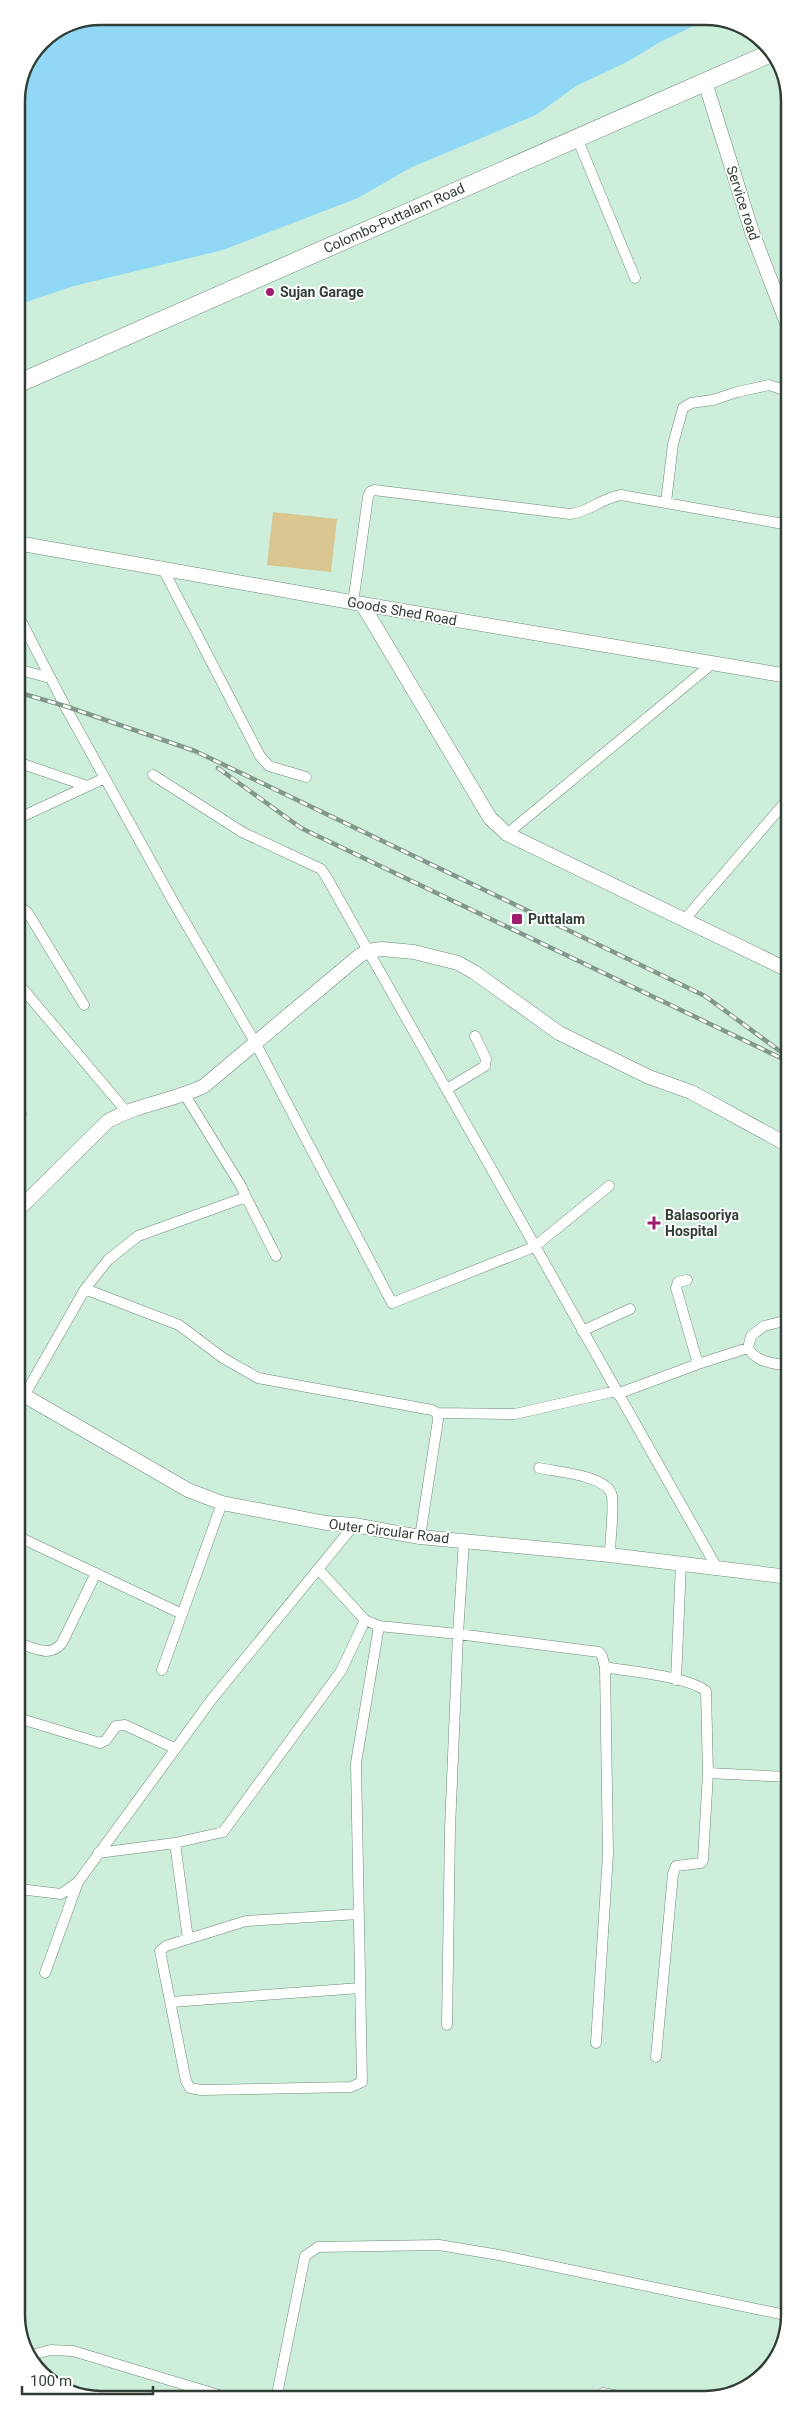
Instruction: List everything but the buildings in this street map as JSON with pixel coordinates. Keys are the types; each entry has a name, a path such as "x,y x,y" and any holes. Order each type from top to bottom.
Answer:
{"highway":[{"name":"Colombo-Puttalam Road","path":"25,380 766,56"}],"street":[{"name":"Service road","path":"705,82 752,232 781,307"},
{"path":"577,138 635,278"},
{"path":"666,502 673,444 683,408 690,402 713,400 769,385 781,390"},
{"path":"781,523 666,502 614,496 607,497 581,512 570,514 374,490 370,492 368,497 358,604 490,818 507,834 781,967"},
{"name":"Goods Shed Road","path":"25,544 358,604 781,675"},
{"path":"163,569 260,756 269,766 306,778"},
{"path":"25,629 105,778 256,1044 392,1302 534,1247 609,1186"},
{"path":"507,834 713,663"},
{"path":"25,671 50,678"},
{"path":"25,765 88,786"},
{"path":"152,775 242,832 321,869 717,1568"},
{"path":"25,815 105,778"},
{"path":"685,919 781,807"},
{"path":"25,911 84,1005"},
{"path":"25,1203 108,1121 126,1111 185,1095 204,1086 359,956 368,951 382,948 414,952 458,963 474,972 559,1033 649,1077 691,1092 781,1141"},
{"path":"25,990 126,1111"},
{"path":"446,1089 485,1066 486,1059 475,1036"},
{"path":"185,1095 241,1186 276,1256"},
{"path":"25,1387 85,1289 108,1260 138,1236 246,1197"},
{"path":"687,1280 678,1282 676,1288 698,1364"},
{"path":"85,1289 179,1325 223,1358 258,1378 432,1410 437,1413 515,1414 616,1392 748,1348"},
{"path":"582,1330 630,1309"},
{"path":"781,1322 764,1326 751,1336 748,1348 753,1356 759,1360 781,1365"},
{"name":"Outer Circular Road","path":"25,1396 188,1490 222,1503 326,1523 354,1525 420,1537 610,1555 781,1576"},
{"path":"420,1537 438,1420 437,1413"},
{"path":"539,1468 598,1480 607,1487 612,1496 610,1555"},
{"path":"162,1670 222,1503"},
{"path":"45,1973 78,1882 98,1852 212,1699 354,1525"},
{"path":"25,1540 182,1614"},
{"path":"447,2025 450,1829 464,1540"},
{"path":"676,1680 682,1564"},
{"path":"319,1570 365,1620 379,1626 599,1652 602,1656 605,1667 608,1854 596,2043"},
{"path":"25,1645 50,1652 57,1650 96,1573"},
{"path":"98,1852 175,1843 223,1832 341,1671 365,1620"},
{"path":"359,1914 246,1921 166,1946 160,1951 160,1963 171,2002 186,2080 190,2088 201,2090 351,2087 362,2082 360,1988 359,1914 356,1763 379,1626"},
{"path":"605,1667 698,1685 706,1691 708,1773 703,1860 701,1863 676,1866 673,1874 656,2057"},
{"path":"25,1720 100,1743 106,1740 116,1726 125,1725 174,1748"},
{"path":"708,1773 781,1777"},
{"path":"175,1843 188,1939"},
{"path":"25,1890 61,1894 78,1882"},
{"path":"171,2002 360,1988"},
{"path":"278,2391 305,2256 318,2246 439,2245 498,2255 781,2314"},
{"path":"37,2354 51,2350 74,2351 206,2391"}],"shaded area":[{"path":"273,512 337,519 331,572 267,565"}],"water":[{"path":"101,25 696,25 662,41 627,62 576,86 536,115 410,168 358,198 223,250 74,286 25,302 26,86 38,59 47,47 72,31 86,26"}],"railway":[{"path":"25,694 65,706 195,751 705,996 781,1052"},
{"path":"218,768 301,828 781,1058"}],"place":[{"name":"Sujan Garage","path":"270,292"},
{"name":"Puttalam","path":"517,919"},
{"name":"Balasooriya Hospital","path":"654,1223"}]}
